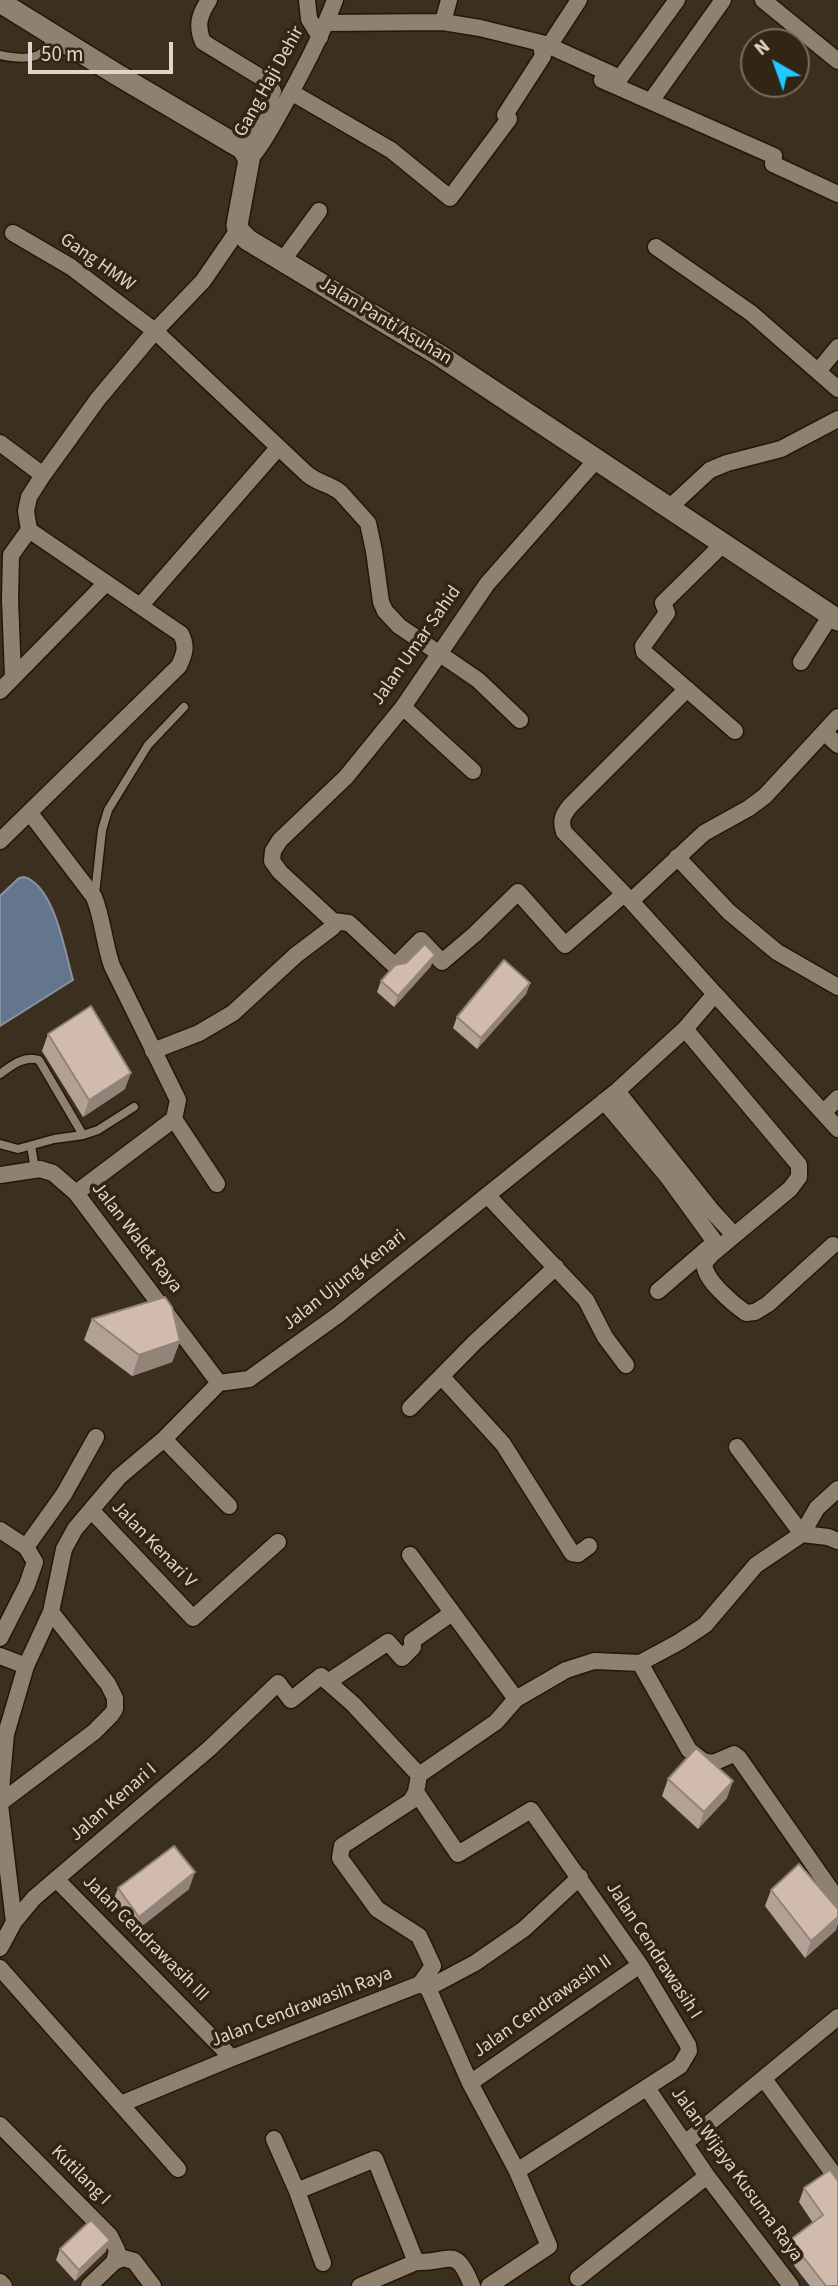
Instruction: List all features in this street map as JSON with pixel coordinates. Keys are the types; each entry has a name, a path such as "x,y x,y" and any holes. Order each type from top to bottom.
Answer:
{"street":[{"path":"13,677 5,599 11,555 29,530 26,510 30,497 98,399 155,331 202,281 238,230 246,154 251,137 273,91 267,81 203,43 199,32 199,16 209,0"},
{"path":"307,0 305,3 309,19 323,30 443,22 480,28 545,47 620,78 677,0"},
{"name":"Gang Haji Dehir","path":"246,154 257,151 291,92 323,30 335,0"},
{"path":"443,22 449,0"},
{"path":"291,92 391,150 450,198 509,119 505,115 543,56 545,47 579,0"},
{"path":"651,101 723,0"},
{"path":"763,0 838,61"},
{"path":"0,2 246,154"},
{"path":"545,47 651,101 774,156 773,164 838,194"},
{"path":"283,260 319,211"},
{"name":"Jalan Panti Asuhan","path":"238,230 248,240 439,355 834,617"},
{"name":"Gang HMW","path":"13,233 71,267 155,331 316,482 337,489 368,523 381,602 385,611 399,626 478,680 520,720"},
{"path":"656,247 751,313 819,370 838,390"},
{"path":"819,370 838,347"},
{"path":"669,508 710,470 781,449 838,419"},
{"path":"0,443 43,475"},
{"path":"141,605 278,448"},
{"name":"Jalan Umar Sahid","path":"333,921 280,872 272,861 280,840 346,777 403,707 487,584 597,459"},
{"path":"0,841 179,666 185,654 186,643 181,634 29,530"},
{"path":"723,544 663,603 667,613 643,646 644,652 735,731"},
{"path":"0,691 106,583"},
{"path":"801,662 834,617"},
{"path":"687,689 562,816 564,832 628,898 838,1129"},
{"path":"403,707 473,771"},
{"path":"153,1051 199,1033 233,1013 296,955 333,927 333,921 349,923 395,966 421,940 442,962 518,892 565,945 628,898 704,833 743,812 765,796 838,717"},
{"path":"824,732 838,745"},
{"path":"30,813 94,897 112,966 177,1100 174,1119 217,1184"},
{"path":"677,857 729,912 776,952 838,988"},
{"name":"Jalan Ujung Kenari","path":"219,1383 249,1379 338,1315 610,1096 685,1029 715,994"},
{"path":"685,1029 799,1165 799,1177 790,1189 712,1254 704,1268 709,1278 731,1303 746,1313 755,1312 768,1304 833,1245"},
{"path":"610,1096 734,1235"},
{"path":"610,1096 715,1242 659,1291"},
{"path":"824,1112 838,1098"},
{"path":"76,1193 174,1119"},
{"path":"0,1175 35,1169"},
{"name":"Jalan Walet Raya","path":"35,1169 53,1173 76,1193 219,1383"},
{"path":"488,1195 586,1300 605,1338 626,1365"},
{"path":"410,1408 556,1267"},
{"path":"442,1377 503,1444 571,1551 578,1554 589,1546"},
{"path":"0,1638 27,1586 47,1562 64,1549 75,1529 91,1510 120,1477 164,1439 219,1383"},
{"path":"26,1547 64,1494 96,1437"},
{"path":"164,1439 229,1506"},
{"path":"737,1447 802,1534 828,1536 838,1541"},
{"path":"489,2286 549,2246 517,2171 470,2083 424,1986 432,1966 419,1936 377,1909 340,1857 339,1851 346,1843 411,1801 416,1792 419,1775 496,1722 516,1699 566,1670 594,1661 640,1663 705,1625 756,1564 802,1534 817,1508 838,1489"},
{"name":"Jalan Kenari V","path":"91,1510 193,1618 278,1542"},
{"path":"0,1530 47,1562 57,1590 51,1612 26,1666 6,1734 0,1803 14,1922"},
{"path":"410,1555 516,1699"},
{"path":"0,1803 94,1732 115,1709 116,1698 108,1684 51,1612"},
{"path":"419,1775 353,1704 328,1682 388,1642 402,1658 413,1647 412,1641 452,1613"},
{"path":"0,1656 26,1666"},
{"path":"640,1663 689,1750 708,1762 720,1762 734,1754 739,1758 838,1900"},
{"name":"Jalan Kenari I","path":"0,1948 14,1922 34,1898 210,1748 278,1683 291,1700 321,1676 328,1682"},
{"name":"Jalan Cendrawasih I","path":"416,1792 458,1854 531,1810 640,1965 688,2045 689,2051 680,2066 517,2171"},
{"name":"Jalan Cendrawasih Raya","path":"121,2104 232,2058 424,1986 475,1963 524,1929 580,1877"},
{"name":"Jalan Cendrawasih III","path":"57,1880 232,2058"},
{"name":"Jalan Cendrawasih II","path":"470,2083 640,1965"},
{"path":"0,1968 178,2169"},
{"path":"685,2143 838,2017"},
{"path":"764,2079 838,2180"},
{"name":"Jalan Wijaya Kusuma Raya","path":"647,2088 707,2176 791,2286"},
{"name":"Kutilang I","path":"0,2125 110,2236 117,2250 114,2262"},
{"path":"274,2139 297,2191 323,2263"},
{"path":"297,2191 375,2159 416,2262"},
{"path":"578,2278 707,2176"},
{"path":"360,2286 416,2262 426,2263 447,2257 457,2260 466,2270 472,2286"},
{"path":"89,2286 114,2262 123,2258 134,2260 153,2286"}],"lane":[{"path":"0,55 18,58 33,56 44,51 53,36"},
{"path":"94,897 102,830 108,810 148,746 184,707"},
{"path":"0,1074 23,1059 39,1060 83,1135"},
{"path":"0,1144 18,1149 83,1135 98,1130 134,1107"},
{"path":"31,1146 35,1169"}],"water":[{"path":"24,877 35,883 51,906 73,980 0,1026 0,896 19,878"}],"building":[{"path":"425,944 435,955 398,996 381,981 395,965 406,963"},
{"path":"504,960 530,983 481,1038 457,1017"},
{"path":"91,1006 131,1073 89,1100 48,1034"},
{"path":"165,1297 172,1307 180,1341 139,1355 92,1319"},
{"path":"696,1748 733,1781 704,1812 668,1779"},
{"path":"174,1846 195,1872 139,1917 118,1888"},
{"path":"799,1864 838,1909 838,1917 811,1941 771,1890"},
{"path":"830,2170 838,2181 838,2286 826,2286 790,2240 823,2215 804,2188"},
{"path":"91,2220 110,2240 79,2270 60,2249"}]}
